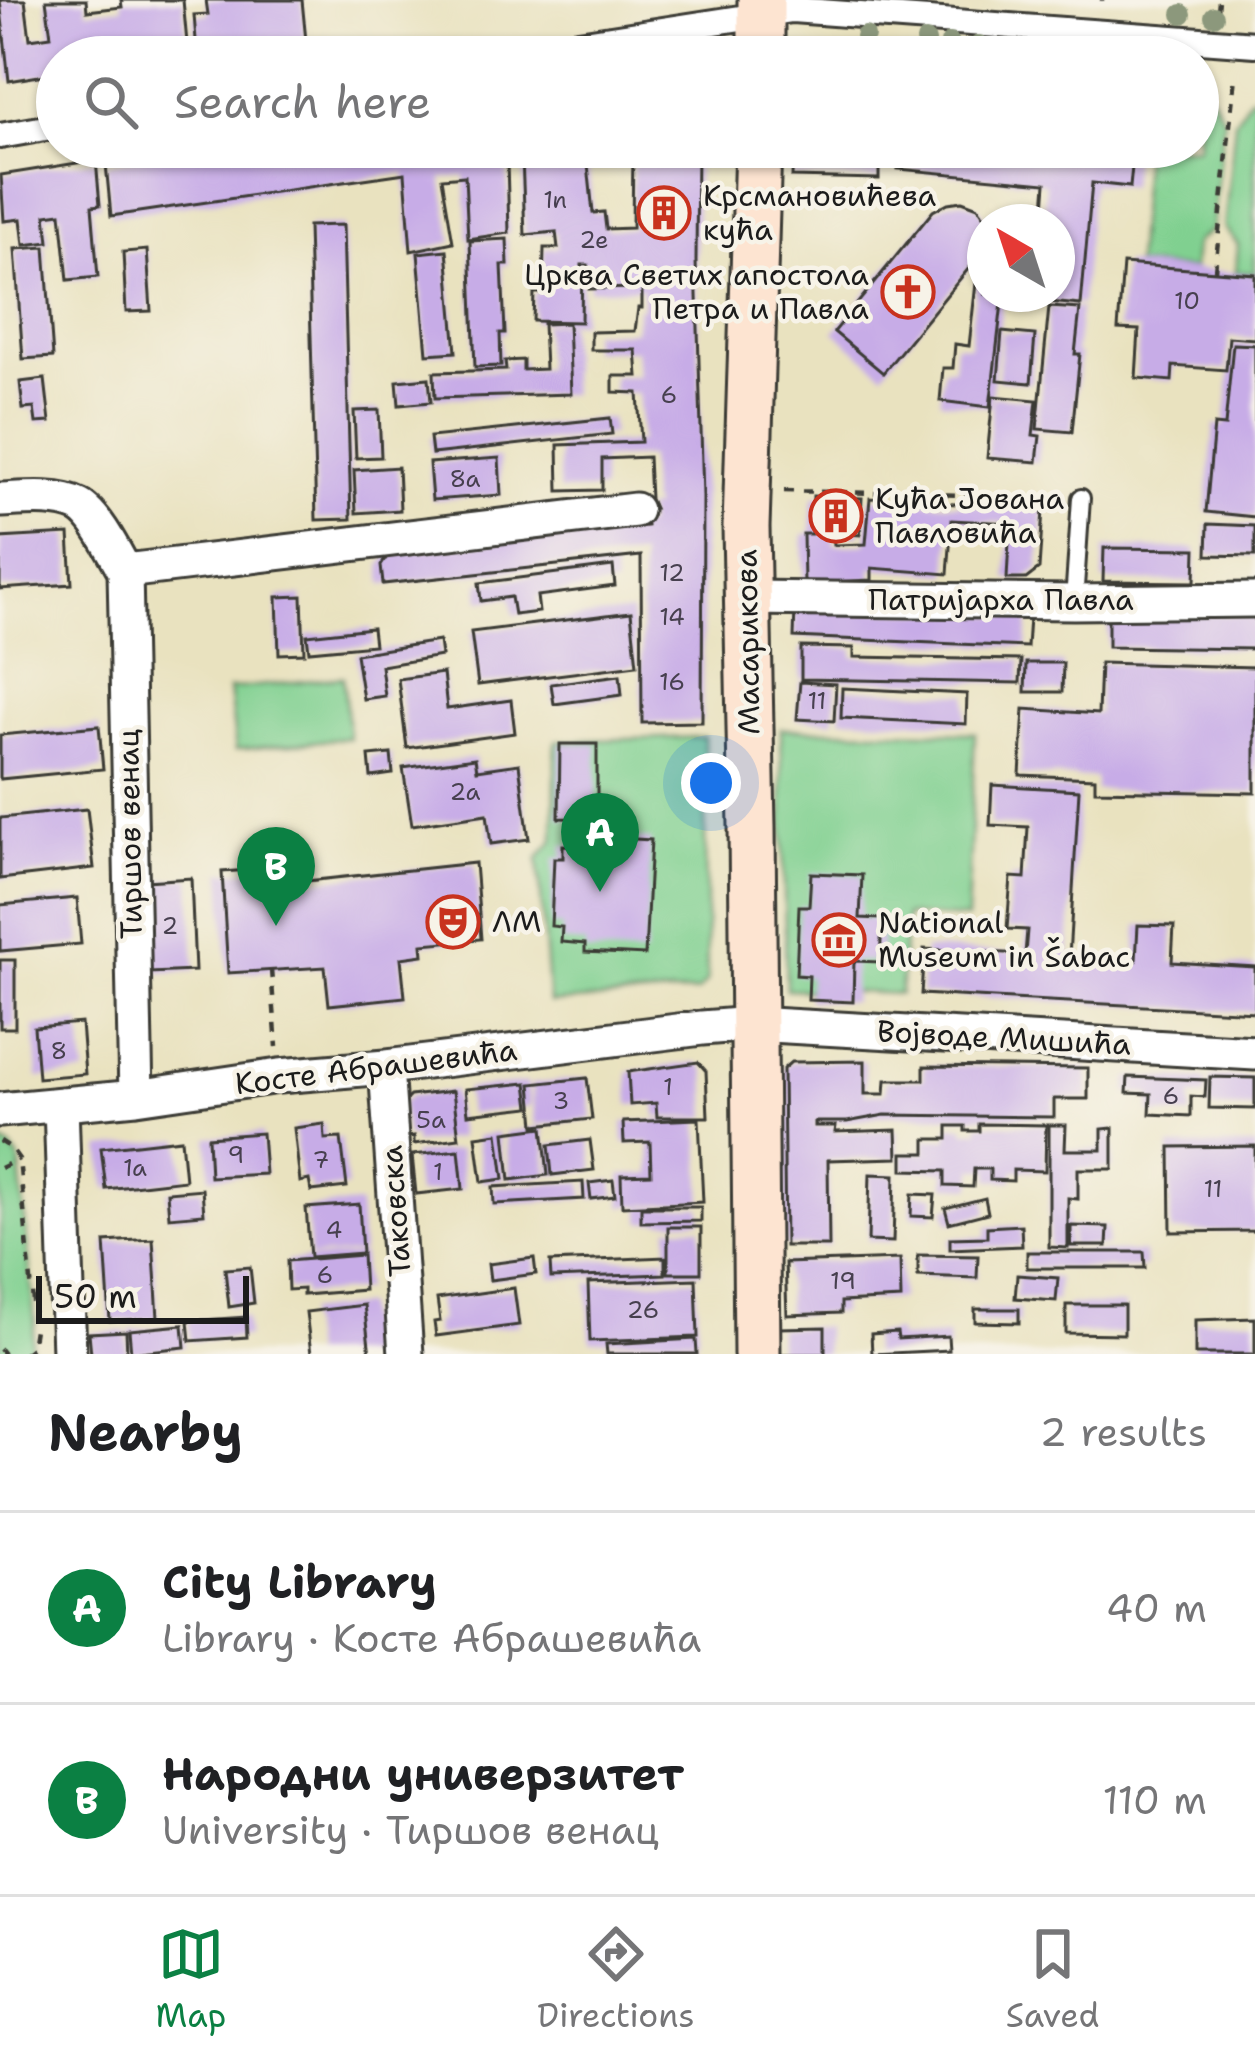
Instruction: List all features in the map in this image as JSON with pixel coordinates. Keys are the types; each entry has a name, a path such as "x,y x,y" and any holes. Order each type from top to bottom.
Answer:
{"main road":[{"name":"Масарикова","path":"757,168 747,490 757,1354"}],"street":[{"path":"715,36 769,31 792,10 818,10 1152,36"},
{"path":"1219,41 1255,44"},
{"path":"0,136 36,130"},
{"path":"0,500 82,507 92,518 124,587 635,510"},
{"name":"Тиршов венац","path":"124,587 136,1097"},
{"name":"Патријарха Павла","path":"748,598 1255,600"},
{"name":"Косте Абрашевића","path":"0,1110 752,1024"},
{"name":"Војводе Мишића","path":"752,1024 1255,1053"},
{"name":"Таковска","path":"386,1067 406,1354"},
{"path":"61,1104 69,1354"}],"lane":[{"path":"1074,602 1081,498"}],"path":[{"path":"1218,10 1219,0"},
{"path":"1215,271 1234,76"},
{"path":"747,490 1081,498"},
{"path":"271,970 279,1076"},
{"path":"0,1142 20,1159 35,1322 31,1348 24,1354"},
{"path":"0,1168 20,1159"}],"green space":[{"path":"1250,97 1255,97 1255,273 1236,272 1238,244 1224,228 1235,121"},
{"path":"1219,110 1224,119 1219,165"},
{"path":"1142,168 1219,168 1212,230 1195,243 1193,269 1135,265"},
{"path":"343,677 349,738 236,750 229,689"},
{"path":"781,729 975,733 967,919 906,915 900,994 786,989"},
{"path":"704,737 707,982 697,992 549,1003 538,858 554,840 556,741"},
{"path":"0,1141 19,1159 35,1322 31,1348 24,1354 0,1354"}],"building":[{"path":"0,0 25,0 30,39 36,38 36,76 9,81"},
{"path":"46,0 86,0 87,11 122,7 121,0 183,0 186,36 51,36"},
{"path":"206,0 302,0 306,36 196,36 194,15 208,14"},
{"path":"45,168 97,168 100,205 92,206 98,277 68,280 61,213 46,215 49,242 24,245 21,219 4,221 1,175"},
{"path":"106,168 507,168 509,233 468,239 465,176 442,178 453,242 411,251 405,173 111,216"},
{"path":"522,168 588,168 593,213 604,212 606,229 632,228 633,168 697,168 702,722 642,723 641,556 383,584 381,566 389,554 647,526 646,508 654,508 648,457 602,459 602,490 559,491 558,445 641,442 638,393 613,392 613,376 638,376 636,350 591,350 591,332 635,331 642,288 589,289 588,265 582,265 581,322 533,321 534,293 543,293 544,248 558,248 556,232 525,235"},
{"path":"792,168 879,168 879,179 792,177"},
{"path":"898,168 1132,168 1130,187 1092,183 1081,305 1075,304 1075,204 1044,204 1046,183"},
{"name":"Црква Светих апостола Петра и Павла","path":"948,203 970,204 967,271 883,373 834,332 933,211"},
{"path":"343,225 351,519 316,520 308,226"},
{"path":"507,239 508,265 502,265 505,333 500,333 501,366 475,367 470,241"},
{"path":"45,247 53,357 23,359 15,249"},
{"path":"147,250 151,311 126,312 123,252"},
{"path":"447,250 456,352 427,354 418,253"},
{"path":"1123,264 1255,274 1255,339 1229,337 1226,370 1173,366 1172,381 1136,378 1139,330 1118,329"},
{"path":"1080,309 1072,432 1037,429 1049,312"},
{"path":"973,312 1001,312 990,407 940,401 943,368 953,368 955,344 969,346"},
{"path":"568,323 571,394 435,398 434,372 506,370 505,361 523,360 523,370 545,369 543,324"},
{"path":"1002,332 1035,335 1031,383 998,380"},
{"path":"1233,344 1255,345 1255,517 1206,512 1214,425 1225,426"},
{"path":"429,378 431,402 399,405 397,381"},
{"path":"45,379 50,422 36,423 34,408 23,409 20,382"},
{"path":"993,396 1037,400 1033,435 1040,436 1037,462 987,458"},
{"path":"379,410 381,457 356,458 354,411"},
{"path":"610,418 612,434 432,454 430,437"},
{"path":"499,458 501,495 432,500 429,463"},
{"path":"398,467 400,510 356,513 354,470"},
{"path":"813,496 862,498 860,535 833,533 834,545 866,544 870,498 1043,510 1039,569 1026,579 1007,579 1010,523 952,520 948,574 872,568 872,580 804,583 803,534 811,534"},
{"path":"1208,524 1255,526 1255,556 1207,555"},
{"path":"69,534 72,584 0,589 0,538"},
{"path":"1104,548 1196,549 1195,582 1103,581"},
{"path":"613,566 615,586 537,596 539,612 514,615 511,597 481,601 479,583"},
{"path":"302,596 304,653 279,654 277,597"},
{"path":"795,608 1029,617 1027,647 794,637"},
{"path":"631,612 637,665 478,685 471,632"},
{"path":"1108,613 1255,616 1255,649 1108,647"},
{"path":"372,628 374,645 309,651 307,635"},
{"path":"439,641 441,656 381,666 385,696 363,699 356,654"},
{"path":"801,647 854,648 854,657 1021,660 1020,683 801,679"},
{"path":"1026,663 1063,663 1062,692 1025,692"},
{"path":"1100,663 1255,667 1255,793 1095,790 1095,778 1020,775 1024,709 1098,714"},
{"path":"443,673 447,709 511,700 515,733 407,748 398,679"},
{"path":"620,675 622,695 554,704 551,684"},
{"path":"800,682 836,684 834,721 797,719"},
{"path":"842,688 967,694 966,724 841,718"},
{"path":"99,726 103,769 0,779 0,735"},
{"path":"560,744 597,744 597,819 559,818"},
{"path":"391,754 393,774 371,777 369,756"},
{"path":"475,758 477,770 519,764 529,839 491,844 487,814 412,825 403,768"},
{"path":"992,785 1079,790 1069,957 1136,961 1138,925 1174,926 1172,962 1255,967 1255,1012 921,994 924,949 1025,954 1027,930 1007,929 1011,877 1025,878 1028,827 990,825"},
{"path":"87,809 94,868 0,879 0,818"},
{"path":"584,836 651,840 645,955 585,952 585,944 561,942 562,927 551,926 554,858 563,858 563,845 583,846"},
{"path":"475,863 481,939 422,944 423,955 401,958 405,997 329,1005 325,967 228,973 222,872 296,867 297,882"},
{"name":"National Museum in Šabac","path":"811,873 862,875 860,918 882,919 880,962 854,961 853,1002 808,1000 809,976 796,975 799,906 809,906"},
{"path":"191,878 195,971 149,973 146,881"},
{"path":"77,898 81,944 0,951 0,905"},
{"path":"0,960 15,960 15,1028 0,1028"},
{"path":"81,1023 85,1074 38,1078 34,1027"},
{"path":"865,1061 865,1094 885,1094 886,1080 924,1080 924,1066 1088,1068 1088,1099 1054,1099 1054,1117 885,1115 815,1122 815,1126 836,1126 835,1132 897,1130 898,1158 828,1160 829,1246 785,1246 783,1069 791,1062"},
{"path":"698,1062 706,1071 708,1117 657,1117 656,1103 630,1105 628,1072"},
{"path":"1128,1077 1206,1080 1205,1097 1191,1096 1191,1116 1150,1114 1151,1094 1127,1093"},
{"path":"1210,1077 1255,1078 1255,1109 1209,1108"},
{"path":"587,1078 592,1119 535,1125 531,1084"},
{"path":"527,1083 530,1107 468,1114 465,1089"},
{"path":"453,1091 459,1138 414,1144 414,1136 407,1137 402,1104 410,1096"},
{"path":"699,1119 703,1202 622,1206 621,1175 651,1174 650,1142 624,1143 623,1122"},
{"path":"324,1124 325,1139 341,1138 347,1187 311,1191 309,1180 300,1182 294,1128"},
{"path":"979,1124 1046,1125 1045,1171 1013,1170 1013,1181 990,1180 990,1169 974,1169 973,1187 945,1186 945,1171 903,1170 903,1153 926,1153 926,1139 948,1139 948,1126 979,1131"},
{"path":"1049,1125 1066,1125 1065,1150 1102,1150 1102,1129 1113,1128 1113,1169 1078,1169 1078,1199 1068,1198 1068,1248 1049,1247"},
{"path":"543,1127 548,1175 510,1180 505,1132"},
{"path":"262,1133 265,1174 210,1177 208,1137"},
{"path":"498,1133 504,1179 482,1182 476,1136"},
{"path":"181,1139 185,1180 106,1189 101,1148"},
{"path":"590,1140 594,1170 552,1175 549,1145"},
{"path":"1255,1146 1255,1231 1171,1232 1170,1147"},
{"path":"459,1150 463,1189 416,1194 412,1155"},
{"path":"870,1174 895,1175 893,1242 868,1241"},
{"path":"613,1180 615,1196 591,1199 589,1183"},
{"path":"583,1182 584,1199 494,1204 493,1187"},
{"path":"202,1189 204,1214 169,1217 167,1192"},
{"path":"912,1194 935,1195 933,1217 911,1216"},
{"path":"985,1198 988,1213 949,1223 945,1208"},
{"path":"359,1204 362,1253 310,1257 306,1208"},
{"path":"641,1207 701,1207 701,1221 641,1222"},
{"path":"1021,1225 1022,1246 950,1249 950,1238 987,1237 987,1227"},
{"path":"1071,1226 1108,1227 1107,1246 1071,1246"},
{"path":"668,1227 701,1227 701,1273 668,1273"},
{"path":"153,1239 158,1318 110,1321 105,1242"},
{"path":"1027,1252 1144,1252 1145,1268 1027,1268"},
{"path":"362,1255 364,1290 303,1295 303,1289 288,1290 287,1261"},
{"path":"918,1255 978,1256 977,1278 918,1276"},
{"path":"665,1257 665,1274 551,1278 550,1262"},
{"path":"534,1258 536,1274 490,1280 488,1264"},
{"path":"900,1259 901,1299 841,1302 841,1313 787,1315 785,1263"},
{"path":"250,1267 254,1303 229,1307 225,1269"},
{"path":"1017,1275 1058,1278 1056,1301 1015,1298"},
{"path":"696,1279 698,1337 590,1341 588,1283"},
{"path":"514,1288 519,1325 436,1336 437,1299"},
{"path":"364,1305 370,1354 311,1354 306,1312"},
{"path":"1066,1305 1124,1305 1124,1334 1066,1333"},
{"path":"975,1309 1019,1309 1019,1323 975,1322"},
{"path":"246,1317 247,1337 190,1341 188,1321"},
{"path":"1255,1318 1255,1354 1195,1354 1195,1320"},
{"path":"183,1325 185,1347 131,1353 129,1330"},
{"path":"825,1327 825,1354 778,1354 778,1328"},
{"path":"126,1331 127,1354 91,1354 89,1333"},
{"path":"897,1332 898,1339 948,1336 949,1350 872,1354 871,1334"},
{"path":"696,1339 697,1354 607,1354 606,1344"}],"place":[{"name":"Крсмановићева кућа","path":"664,213"},
{"name":"Црква Светих апостола Петра и Павла","path":"908,292"},
{"name":"Кућа Јована Павловића","path":"836,516"},
{"name":"City Library","path":"600,892"},
{"name":"ЛМ","path":"453,922"},
{"name":"Народни универзитет","path":"276,926"},
{"name":"National Museum in Šabac","path":"839,940"}]}
